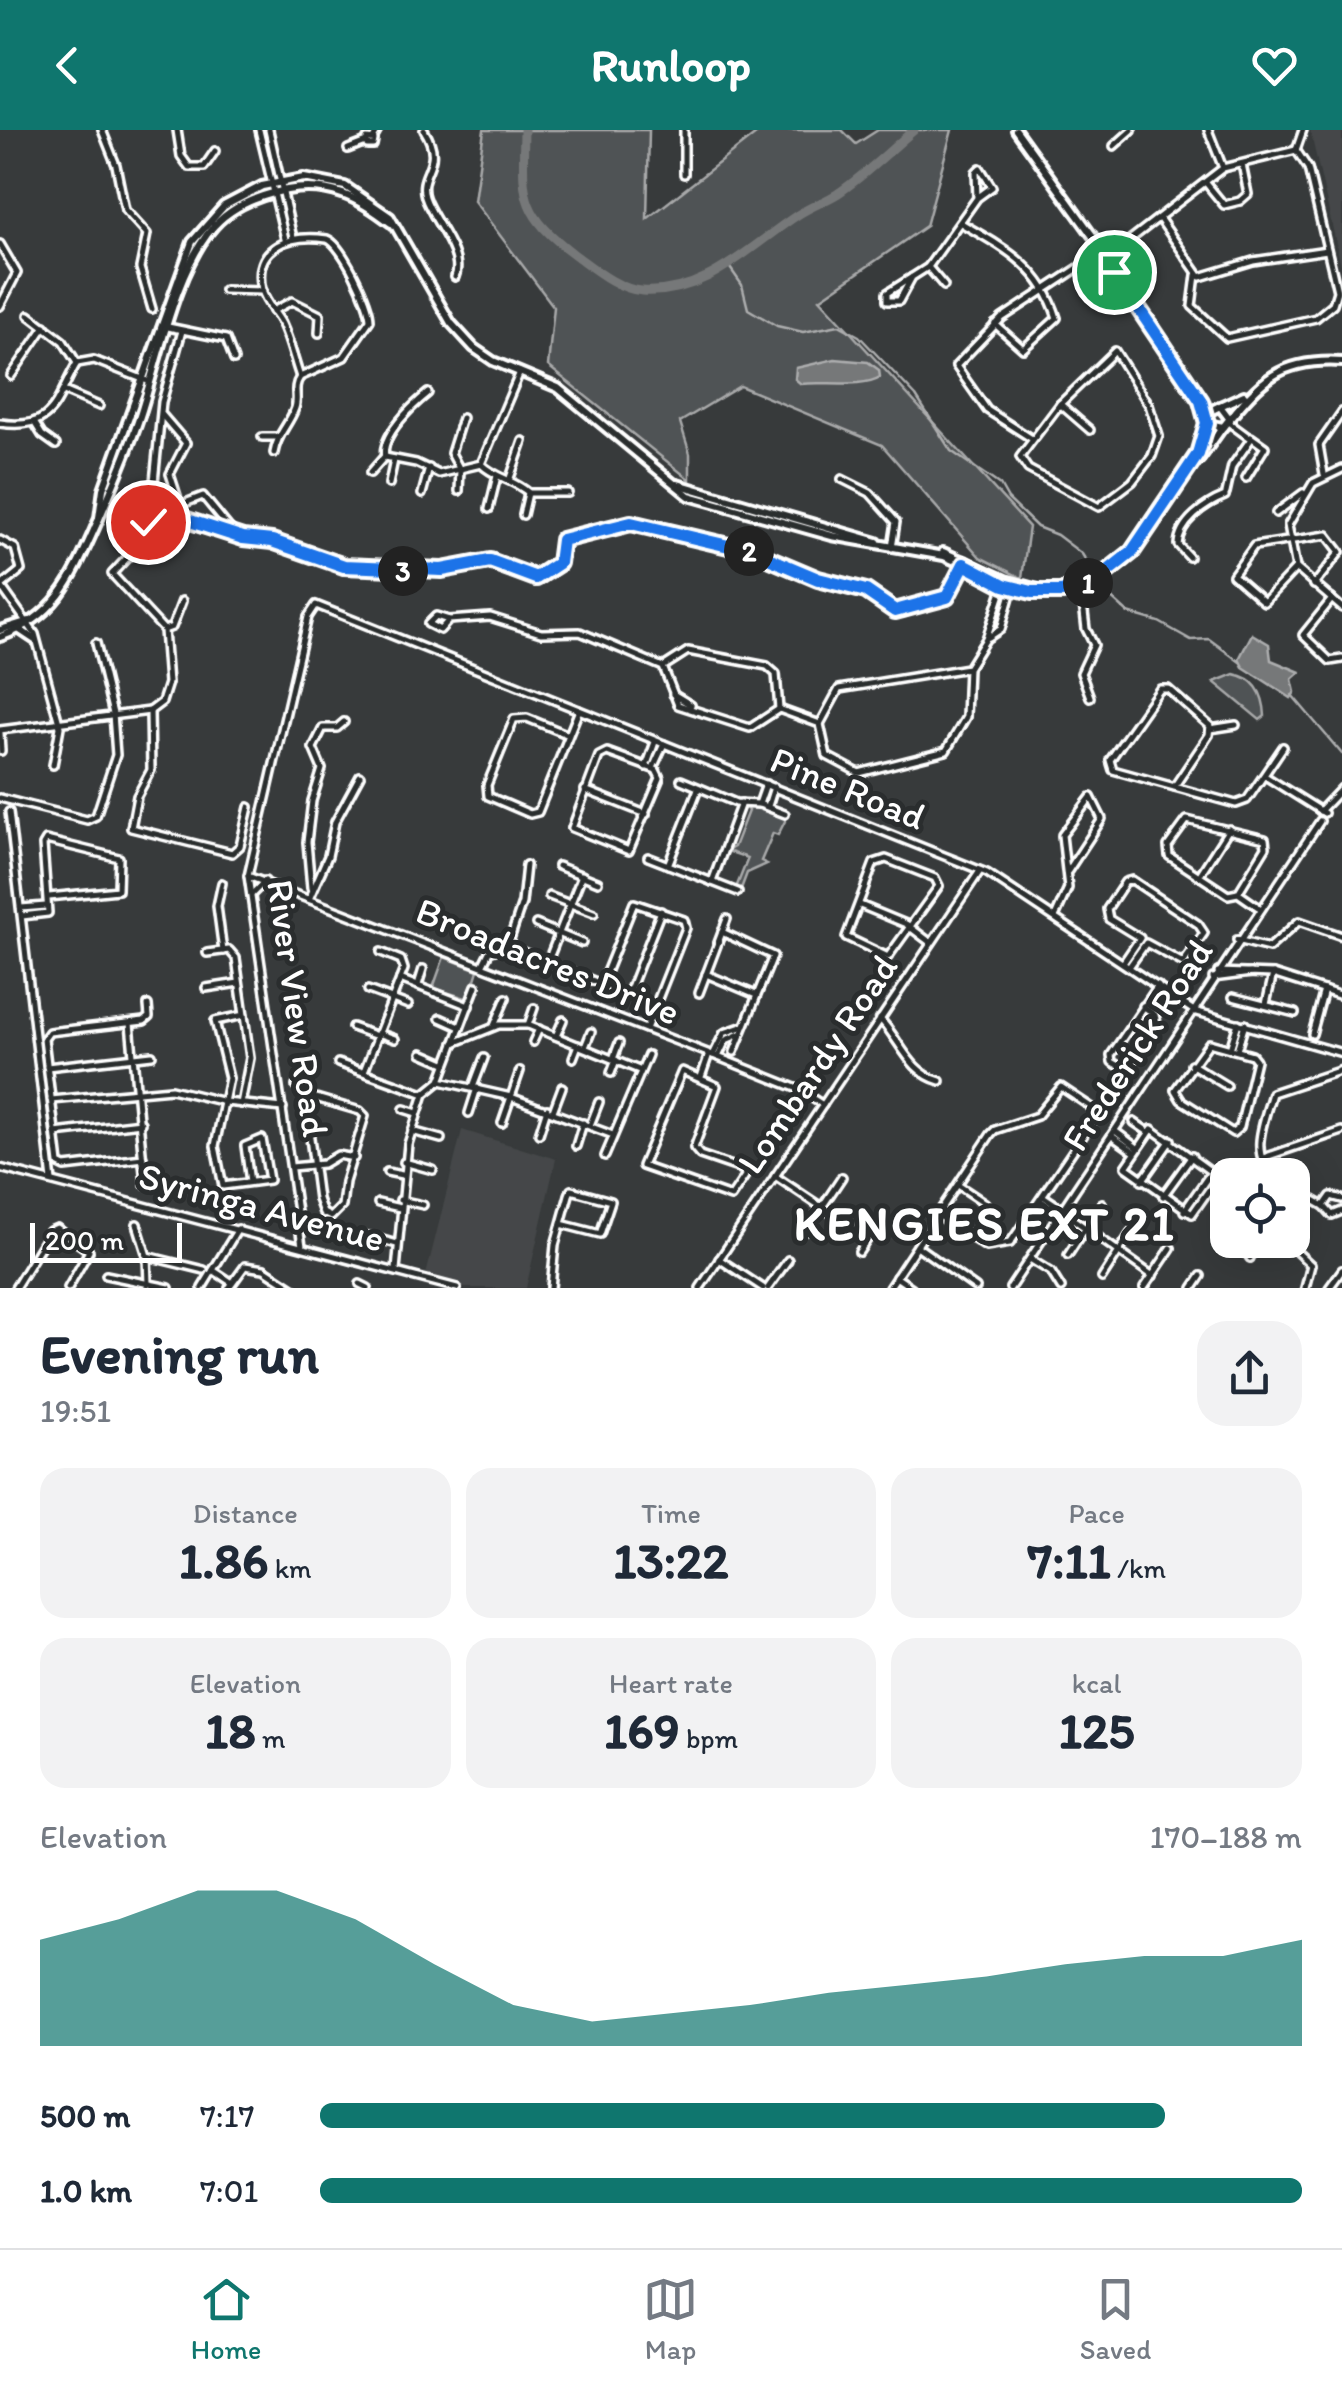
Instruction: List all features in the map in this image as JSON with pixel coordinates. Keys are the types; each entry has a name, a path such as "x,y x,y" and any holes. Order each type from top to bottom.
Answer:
{"street":[{"path":"102,130 116,165 125,210 147,234 140,268 152,308"},
{"path":"177,130 181,156 188,168 204,167 215,150"},
{"path":"259,130 289,239"},
{"path":"269,130 284,190 289,239"},
{"path":"348,149 370,142 378,130"},
{"path":"424,130 434,156 425,197 457,265 455,277"},
{"path":"1016,130 1198,395 1206,420 1201,449 1175,491"},
{"path":"1114,146 1132,130"},
{"path":"1208,130 1223,168"},
{"path":"1296,150 1303,130"},
{"path":"684,174 686,132"},
{"path":"370,142 374,155"},
{"path":"1032,439 986,410 958,373 958,361 995,324 1045,288 1124,243 1223,168 1296,150"},
{"path":"1160,218 1196,275 1192,306 1218,334 1233,338 1316,318 1328,310 1337,294 1308,168 1296,150"},
{"path":"1205,182 1224,204 1240,202 1248,194 1242,164"},
{"path":"912,277 899,301 887,302 887,294 912,277 928,267 977,198 993,186 980,168 976,172 977,198"},
{"path":"146,380 179,270 197,234 234,199 282,180 313,178 345,186 384,210 451,323 488,358 564,393 663,477 703,502 944,556 1009,584 1040,589 1072,588 1102,577 1132,552 1250,393"},
{"path":"0,634 20,630 31,622 64,593 76,575 99,518 102,488 190,265 212,228 236,208 274,193 316,187 368,204 396,226"},
{"path":"278,206 286,204"},
{"path":"960,223 1013,251 1045,288 1056,320 1025,348 1014,345 995,324"},
{"path":"274,453 277,438 296,407 294,388 300,377 344,357 366,331 370,313 338,243 289,239 266,255 262,292 300,377"},
{"path":"0,244 17,274 3,303"},
{"path":"1196,275 1207,278 1253,261 1328,250"},
{"path":"928,267 944,286"},
{"path":"224,290 262,292"},
{"path":"273,311 287,302 308,306 320,316 319,332"},
{"path":"0,423 34,422 50,413 66,392 76,363 63,341 29,315"},
{"path":"12,376 45,326"},
{"path":"168,327 226,338 234,360"},
{"path":"1,751 0,732 58,720 150,710 162,702 168,683 164,630 112,574 138,546 160,506 154,482 162,415 182,331"},
{"path":"1117,352 1154,416 1157,447 1132,482 1099,507 1022,464 1021,454 1060,404 1107,355 1117,352"},
{"path":"76,363 94,360 146,380"},
{"path":"1206,420 1218,406 1250,393 1292,366 1342,362"},
{"path":"481,464 520,372"},
{"path":"66,392 98,406"},
{"path":"370,473 385,457 384,444 409,408 428,393"},
{"path":"1198,395 1218,406 1227,422"},
{"path":"1060,404 1090,430"},
{"path":"1324,474 1319,445 1342,412"},
{"path":"162,415 186,442 170,474 180,505 200,496 208,498 228,530"},
{"path":"459,492 460,470 451,447 462,418"},
{"path":"1206,420 1227,422 1265,447 1246,478"},
{"path":"34,422 56,445"},
{"path":"262,437 277,438"},
{"path":"1189,557 1180,548 1178,537 1194,515 1226,494 1230,472 1251,437"},
{"path":"510,478 523,441"},
{"path":"385,457 440,474 481,464"},
{"path":"389,484 394,460"},
{"path":"481,464 528,492 568,493"},
{"path":"422,494 429,468"},
{"path":"1342,469 1324,474 1306,492 1290,518 1296,568 1342,608"},
{"path":"488,509 498,476"},
{"path":"663,477 699,494 892,547 955,554 1009,584"},
{"path":"842,480 870,493 896,522 892,547"},
{"path":"523,514 528,492"},
{"path":"1276,513 1293,497 1306,492"},
{"path":"749,496 759,509"},
{"path":"160,506 187,520 353,568 442,570 490,561 536,578 559,563 562,540 631,523 754,552 818,579 861,589 902,612 947,597 964,564"},
{"path":"1296,568 1264,602 1234,578 1254,546 1324,535 1341,548 1314,585"},
{"path":"0,540 15,548 21,570 1,587 31,622 58,720 54,765"},
{"path":"968,668 844,686 831,697 820,724 828,756 858,773 941,754 950,747 962,722 968,668 986,639 1009,584"},
{"path":"986,639 1001,629 1009,584"},
{"path":"1081,586 1086,629 1094,645 1081,673 1090,697"},
{"path":"1332,600 1304,636 1330,661 1342,658"},
{"path":"164,630 172,627 182,601"},
{"name":"Pine Road","path":"316,605 981,870 1194,1011 1342,1053"},
{"name":"River View Road","path":"302,1246 248,876 308,616 316,605"},
{"path":"996,608 1006,610"},
{"path":"448,620 482,616 536,632 580,632 663,667 675,702 750,728 778,710"},
{"path":"0,634 31,622"},
{"path":"20,630 36,640"},
{"path":"0,798 94,818 116,759 113,714 96,644"},
{"path":"663,667 684,651 768,666 776,674 778,710"},
{"path":"1174,787 1210,728 1209,722 1168,689 1160,689 1110,760 1113,770 1174,787 1240,804 1265,776 1283,746"},
{"path":"150,710 150,770 137,796 130,822 132,829 232,853 240,846 249,807"},
{"path":"569,735 516,718 487,785 488,796 530,814 538,812 569,735 578,710"},
{"path":"778,710 820,724"},
{"path":"312,888 307,843 322,767 314,751 321,730 336,728 344,722"},
{"path":"1210,728 1236,725"},
{"path":"649,768 656,740"},
{"path":"649,768 664,744"},
{"path":"602,752 649,768 660,780 629,851 576,832 572,823 585,790 602,752"},
{"path":"310,897 328,856 336,818 360,776"},
{"path":"1265,776 1320,818 1342,788"},
{"path":"680,780 741,804 768,806 784,814"},
{"path":"759,804 766,784"},
{"path":"668,865 698,787"},
{"path":"768,806 774,788"},
{"path":"585,790 646,814"},
{"path":"1055,916 1066,896 1068,872 1062,835 1091,797 1102,819 1068,872"},
{"path":"712,882 741,804"},
{"path":"9,812 52,1181"},
{"path":"1238,894 1267,844 1262,838 1190,818 1168,846 1169,856 1228,895 1238,894 1260,909"},
{"name":"Frederick Road","path":"1010,1288 1320,818"},
{"path":"1199,876 1229,829"},
{"path":"47,910 43,845 46,840 120,860 119,889 49,896"},
{"path":"648,858 738,892"},
{"path":"879,859 935,878 937,892 890,956 853,944 846,935 858,904 879,859"},
{"path":"483,964 489,952 508,945 523,898 521,882 526,866"},
{"path":"558,866 598,882"},
{"name":"Lombardy Road","path":"700,1288 981,870"},
{"path":"547,963 582,875"},
{"name":"Broadacres Drive","path":"248,876 713,1055 798,1089 823,1105"},
{"path":"1130,880 1204,930 1183,963 1143,941 1107,913 1130,880"},
{"path":"251,895 265,882"},
{"path":"222,883 216,906 223,951"},
{"path":"549,896 594,913"},
{"path":"601,986 634,904 687,924 646,1030"},
{"path":"858,904 913,928 929,942"},
{"path":"21,908 47,910"},
{"path":"22,916 47,910"},
{"path":"628,995 661,911"},
{"path":"698,993 727,919"},
{"path":"1237,940 1269,948 1298,921 1342,936"},
{"path":"536,924 582,943"},
{"path":"722,932 772,953 734,1052"},
{"path":"1126,965 1143,941"},
{"path":"207,953 223,951 235,955 250,1070 241,1104"},
{"path":"364,1071 404,962 381,952"},
{"path":"522,952 655,1006"},
{"path":"418,984 423,969"},
{"path":"1215,975 1242,978 1254,972 1273,974 1342,996"},
{"path":"706,974 756,995"},
{"path":"1266,1004 1273,974"},
{"path":"400,978 468,1006"},
{"path":"206,988 240,982"},
{"path":"395,1271 402,1174 417,1113 424,1094 440,1081 476,986"},
{"path":"1143,1006 1158,1020 1130,1065 1123,1068 1110,1057 1143,1006 1158,986"},
{"path":"368,990 408,1005"},
{"path":"1312,1034 1324,990"},
{"path":"1233,997 1295,1014"},
{"path":"494,1026 506,998"},
{"path":"144,1158 62,1166 47,1067 47,1033 148,1019 148,1005"},
{"path":"528,1024 534,1008"},
{"path":"244,1015 215,1020 229,1076 216,1142 219,1182 224,1186 269,1180 262,1140 246,1146 250,1182"},
{"path":"440,1018 460,1027"},
{"path":"880,1019 902,1044 916,1070 940,1082"},
{"path":"556,1036 562,1020"},
{"path":"130,1023 145,1184"},
{"path":"454,1043 494,1026 528,1024 639,1070"},
{"path":"1234,1050 1242,1024"},
{"path":"352,1027 395,1040"},
{"path":"534,1042 539,1029"},
{"path":"701,1077 724,1034 743,1029"},
{"path":"573,1058 591,1032"},
{"path":"611,1074 619,1044"},
{"path":"1206,1044 1252,1055 1256,1064 1240,1127 1234,1133 1176,1093 1191,1064 1206,1044"},
{"path":"422,1053 445,1063"},
{"path":"605,1156 648,1054"},
{"path":"47,1067 152,1055"},
{"path":"468,1113 484,1058"},
{"path":"338,1063 424,1094"},
{"path":"1191,1064 1227,1086"},
{"path":"684,1070 701,1077 717,1088 694,1152 745,1171 731,1197 642,1166 678,1074 684,1070"},
{"path":"1342,1070 1272,1093 1258,1145 1263,1158 1342,1131"},
{"path":"502,1123 520,1071"},
{"path":"440,1081 511,1097 612,1135"},
{"path":"296,1086 309,1096 364,1115 344,1182 342,1208 330,1217 320,1205 312,1165 306,1107 309,1096"},
{"path":"539,1134 562,1086"},
{"path":"888,1288 995,1130 1037,1116 1064,1087 1092,1106 1096,1115 1016,1238 996,1248 983,1246 937,1216"},
{"path":"51,1100 138,1090 184,1090 225,1102 282,1108"},
{"path":"576,1146 600,1102"},
{"path":"404,1109 417,1113"},
{"path":"1134,1122 1147,1131"},
{"path":"55,1133 142,1124"},
{"path":"1156,1129 1170,1140 1218,1178 1192,1214 1126,1167 1147,1131 1156,1129"},
{"path":"412,1132 441,1138"},
{"path":"1113,1134 1135,1149"},
{"path":"1142,1180 1170,1140"},
{"path":"291,1167 324,1164 335,1155 354,1158"},
{"path":"1163,1196 1192,1156"},
{"path":"404,1162 432,1170"},
{"name":"Syringa Avenue","path":"0,1168 457,1288"},
{"path":"388,1172 402,1174"},
{"path":"775,1176 868,1238"},
{"path":"806,1230 842,1177"},
{"path":"958,1185 985,1203"},
{"path":"551,1288 561,1224 572,1189 611,1200 600,1234 561,1224"},
{"path":"1324,1206 1330,1196 1342,1197"},
{"path":"1041,1198 1153,1276"},
{"path":"1310,1198 1342,1222"},
{"path":"400,1200 422,1205"},
{"path":"378,1202 400,1208"},
{"path":"1068,1254 1102,1203"},
{"path":"1332,1214 1342,1212"},
{"path":"859,1252 885,1213"},
{"path":"137,1224 150,1286"},
{"path":"15,1288 50,1231 57,1228 89,1251 68,1288"},
{"path":"1102,1278 1134,1228"},
{"path":"202,1288 238,1229"},
{"path":"368,1236 397,1244"},
{"path":"917,1246 976,1288"},
{"path":"1144,1288 1171,1248"},
{"path":"146,1256 204,1270"},
{"path":"1304,1258 1311,1265 1305,1288"},
{"path":"720,1259 766,1288 788,1260"},
{"path":"1030,1259 1051,1272 1056,1287"},
{"path":"213,1270 230,1285 245,1266 264,1269 293,1288"},
{"path":"1329,1288 1342,1270"},
{"path":"106,1275 168,1288"},
{"path":"1193,1288 1201,1276"},
{"path":"896,1278 912,1288"},
{"path":"360,1284 368,1288"}],"shaded area":[{"path":"484,130 649,130 647,219 761,130 842,130 856,144 878,130 952,130 926,226 820,299 1029,527 1022,578 980,557 882,445 740,386 680,422 690,454 690,480 548,366 554,307 474,201"},
{"path":"1310,130 1342,130 1342,269"},
{"path":"835,359 868,362 879,370 880,377 853,383 801,384 795,379 796,368"},
{"path":"1252,634 1269,644 1271,660 1300,672 1292,679 1295,692 1291,698 1243,667 1239,659"},
{"path":"1234,674 1248,679 1257,688 1265,716 1260,720 1214,682"},
{"path":"745,806 757,806 786,819 778,835 773,833 761,861 767,864 747,873 741,889 736,888 748,858 727,851 734,847 748,811"},
{"path":"444,957 478,970 469,999 433,988"},
{"path":"462,1130 556,1159 526,1288 459,1288 425,1279"}],"waterway":[{"path":"524,130 525,187 534,214 556,240 607,278 642,291 686,285 725,267 796,216 847,187 914,130"},
{"path":"728,265 742,285 748,309 777,326 803,332 839,325 859,336 916,396 951,451 1000,485 1008,499 1037,527 1057,535 1082,554 1106,593 1128,613 1159,622 1191,640 1209,639 1240,662"},
{"path":"1292,695 1342,754"}],"tunnel":[{"path":"1316,820 1318,815"}],"district":[{"name":"KENGIES EXT 21","path":"985,1223"}],"route":[{"path":"148,522 160,506 187,520 228,530 243,538 272,541 344,566 412,572 490,561 536,578 559,563 558,546 562,540 624,522 754,552 818,579 866,591 895,611 912,610 947,597 964,564 1013,588 1051,593 1068,590 1106,575 1124,561 1175,491 1205,438 1207,423 1201,401 1114,272"}]}
